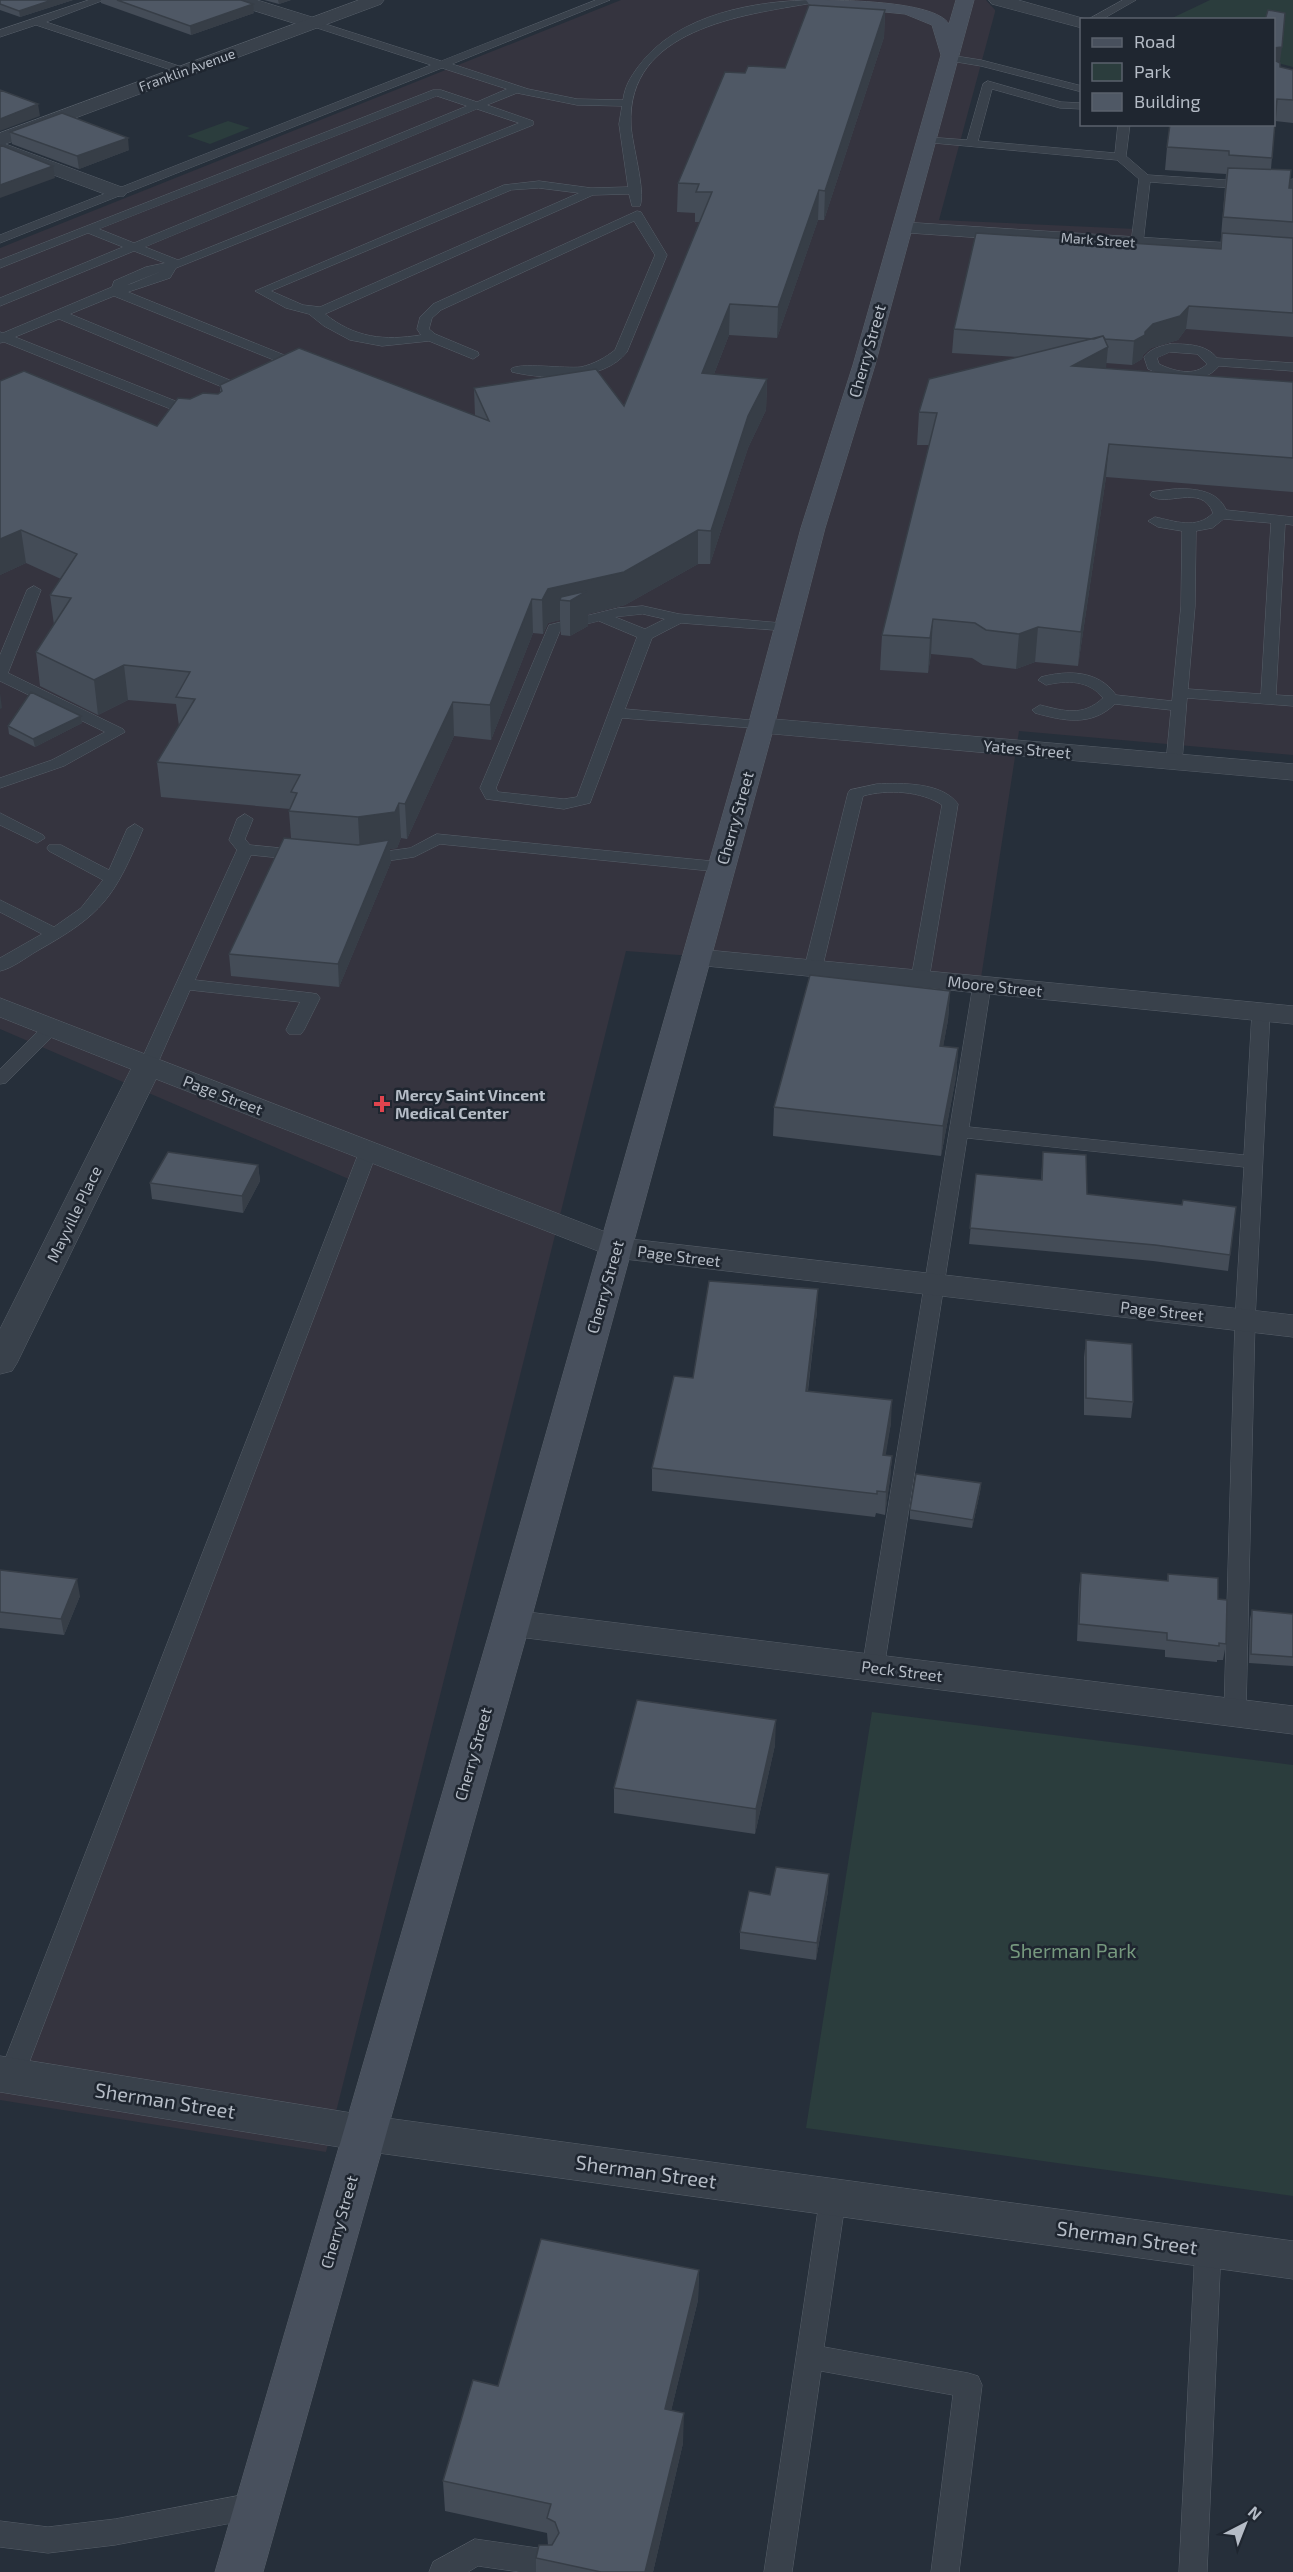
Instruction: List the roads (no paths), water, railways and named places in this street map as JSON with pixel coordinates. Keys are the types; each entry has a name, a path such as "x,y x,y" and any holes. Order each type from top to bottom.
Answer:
{"main road":[{"path":"814,0 867,6 895,6 928,15 942,26 949,57"},
{"name":"Cherry Street","path":"239,2572 511,1623 761,726 813,528 864,365 965,0"}],"street":[{"path":"239,0 312,23"},
{"name":"Franklin Avenue","path":"0,140 375,0"},
{"path":"998,0 1080,22"},
{"path":"0,148 117,192"},
{"name":"Mark Street","path":"902,228 1293,253"},
{"name":"Yates Street","path":"761,726 1293,772"},
{"name":"Moore Street","path":"696,958 1293,1015"},
{"name":"Page Street","path":"0,1007 616,1248 1293,1326"},
{"name":"Mayville Place","path":"0,1363 147,1065"},
{"name":"Peck Street","path":"511,1623 1293,1719"},
{"name":"Sherman Street","path":"5,2075 364,2133 1293,2260"}],"lane":[{"path":"0,34 99,0"},
{"path":"0,238 605,0"},
{"path":"518,369 556,373 585,370 609,362 621,352 661,255 637,215 636,190 625,124 630,86 653,54 688,30 712,20 746,11 814,0"},
{"path":"1096,18 1131,0"},
{"path":"36,22 184,71"},
{"path":"312,23 517,89 577,102 628,103"},
{"path":"949,57 1080,88"},
{"path":"972,144 988,84 1060,105 1080,106"},
{"path":"0,302 517,89"},
{"path":"0,264 437,92 529,123 174,266 150,270 118,284 117,290"},
{"path":"1120,157 1124,126"},
{"path":"927,140 1120,157 1145,178 1272,187 1293,183"},
{"path":"1137,243 1145,178"},
{"path":"473,355 430,338 379,344 352,338 329,325 314,312 261,291 507,187 527,183 554,183 591,192 636,190"},
{"path":"314,312 334,306 591,192"},
{"path":"430,338 423,329 426,317 437,308 637,215"},
{"path":"88,229 174,266"},
{"path":"1,337 117,290 299,366 280,375"},
{"path":"59,314 244,391 262,383"},
{"path":"1,337 216,422"},
{"path":"1214,362 1212,368 1207,371 1179,375 1160,370 1150,362 1150,357 1161,350 1181,348 1201,352 1208,355 1214,362 1293,367"},
{"path":"1179,375 1179,390"},
{"path":"1157,495 1194,494 1214,502 1220,514"},
{"path":"1155,520 1176,527 1210,523 1220,514 1293,521"},
{"path":"1268,700 1278,520"},
{"path":"1174,762 1188,606 1189,527"},
{"path":"0,783 58,763 117,732 0,675 34,590"},
{"path":"679,618 645,635 584,800 564,804 492,796 488,788 554,628 600,616 643,610 679,618 787,627"},
{"path":"600,616 645,635"},
{"path":"1046,680 1059,676 1085,679 1106,690 1112,699"},
{"path":"1040,711 1061,716 1091,715 1102,709 1112,699 1293,701"},
{"path":"616,713 761,726"},
{"path":"813,969 856,793 875,787 886,788 936,794 950,804 920,979"},
{"path":"0,818 37,838"},
{"path":"245,819 237,840 245,849 314,856"},
{"path":"0,966 83,915 97,902 135,829"},
{"path":"348,859 360,860 414,852 437,839 721,867"},
{"path":"55,848 111,878"},
{"path":"147,1065 245,849"},
{"path":"0,905 53,933"},
{"path":"184,984 311,998 295,1030"},
{"path":"873,1668 982,985"},
{"path":"1235,1712 1245,1321 1261,1012"},
{"path":"0,1079 51,1028"},
{"path":"958,1131 1254,1162"},
{"path":"5,2075 368,1152"},
{"path":"778,2572 832,2197"},
{"path":"1193,2572 1208,2249"},
{"path":"810,2357 968,2385 945,2572"},
{"path":"0,2534 48,2540 115,2532 258,2505"},
{"path":"443,2572 475,2552 544,2562"}],"place":[{"name":"Mercy Saint Vincent Medical Center","path":"382,1104"}],"park label":[{"name":"Sherman Park","path":"1073,1951"}]}
